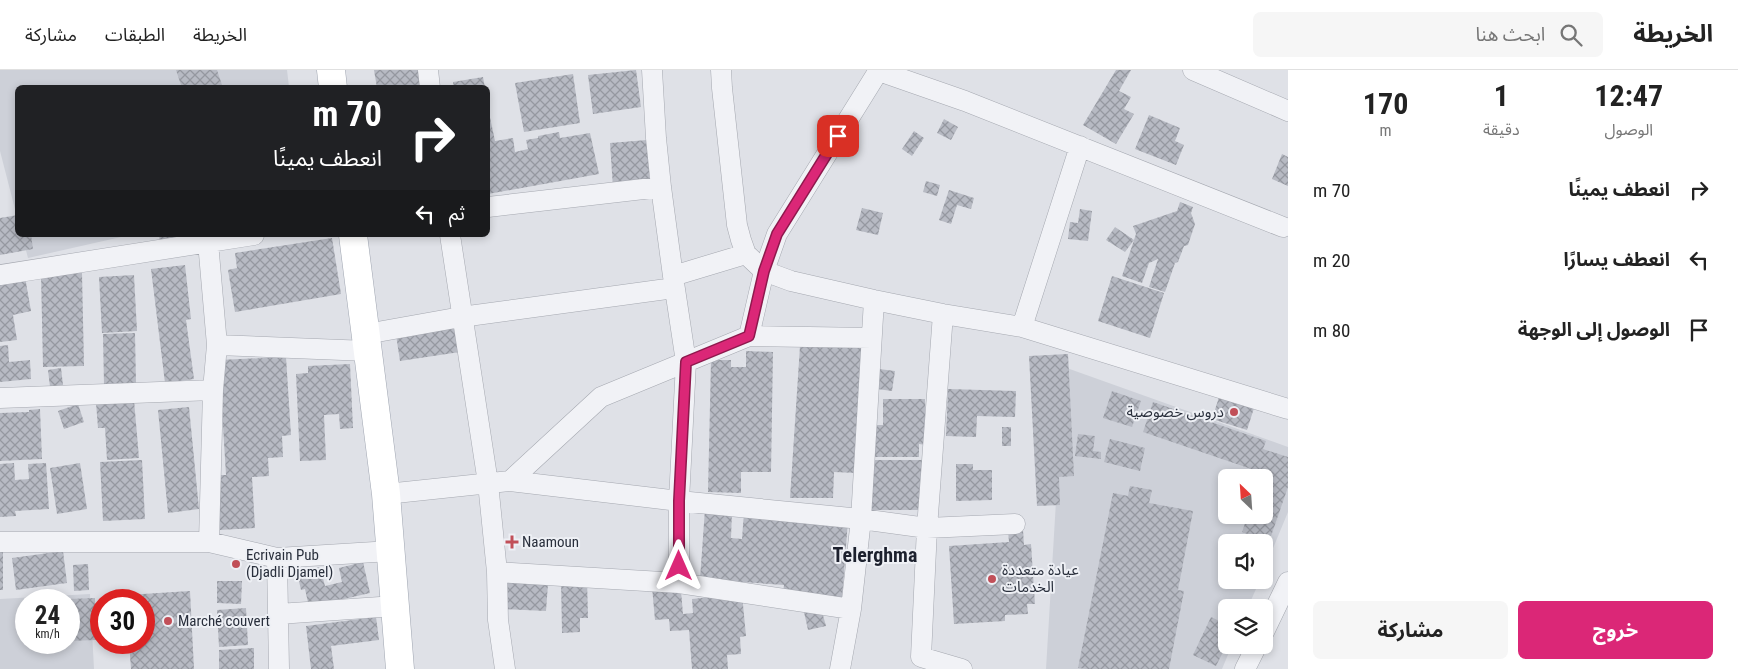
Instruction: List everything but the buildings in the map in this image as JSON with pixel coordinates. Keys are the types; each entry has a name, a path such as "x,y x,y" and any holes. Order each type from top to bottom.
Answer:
{"main road":[{"path":"330,70 332,85"},
{"path":"353,237 386,494 400,669"}],"street":[{"path":"428,70 430,85"},
{"path":"652,70 661,188 686,362 679,501 680,582"},
{"path":"721,70 737,226 746,254 764,271 792,281 874,300 1022,327 1288,410"},
{"path":"749,336 764,271 777,234 879,70 965,101 1283,227"},
{"path":"1193,70 1288,111"},
{"path":"1022,327 1080,146"},
{"path":"490,207 661,188"},
{"path":"0,275 241,237"},
{"path":"450,237 461,317 488,483 497,572 498,620 505,669"},
{"path":"208,242 217,345 213,390 209,542"},
{"path":"217,345 367,343 461,317 673,282 746,254"},
{"path":"840,669 851,608 861,519 874,300"},
{"path":"943,314 927,528 921,657 962,669"},
{"path":"510,481 602,397 749,336 871,338"},
{"path":"0,398 213,390"},
{"path":"386,494 510,481 679,501 861,519 927,528 1015,524"},
{"path":"0,542 209,542 278,558 391,552"},
{"path":"278,558 279,669"},
{"path":"497,572 680,582 851,608"},
{"path":"1273,613 1288,582"},
{"path":"278,614 395,606"},
{"path":"1245,669 1252,654"}],"shaded area":[{"path":"0,70 287,70 289,85 15,85 15,209 0,151"},
{"path":"23,237 121,237 28,258"},
{"path":"1064,367 1288,447 1288,512 1273,548 1273,534 1218,534 1218,589 1256,589 1252,599 1218,599 1218,654 1228,654 1222,669 1046,669"},
{"path":"90,594 90,654 93,654 94,669 0,669 0,599 15,598 15,654 80,654 80,595"}],"place":[{"name":"دروس خصوصية","path":"1234,412"},
{"name":"Naamoun","path":"512,542"},
{"name":"Ecrivain Pub (Djadli Djamel)","path":"236,564"},
{"name":"عيادة متعددة الخدمات","path":"992,579"},
{"name":"Marché couvert","path":"168,621"}],"district":[{"name":"Telerghma","path":"875,555"}],"route":[{"path":"679,566 679,501 686,362 749,336 764,271 777,234 838,136"}]}
